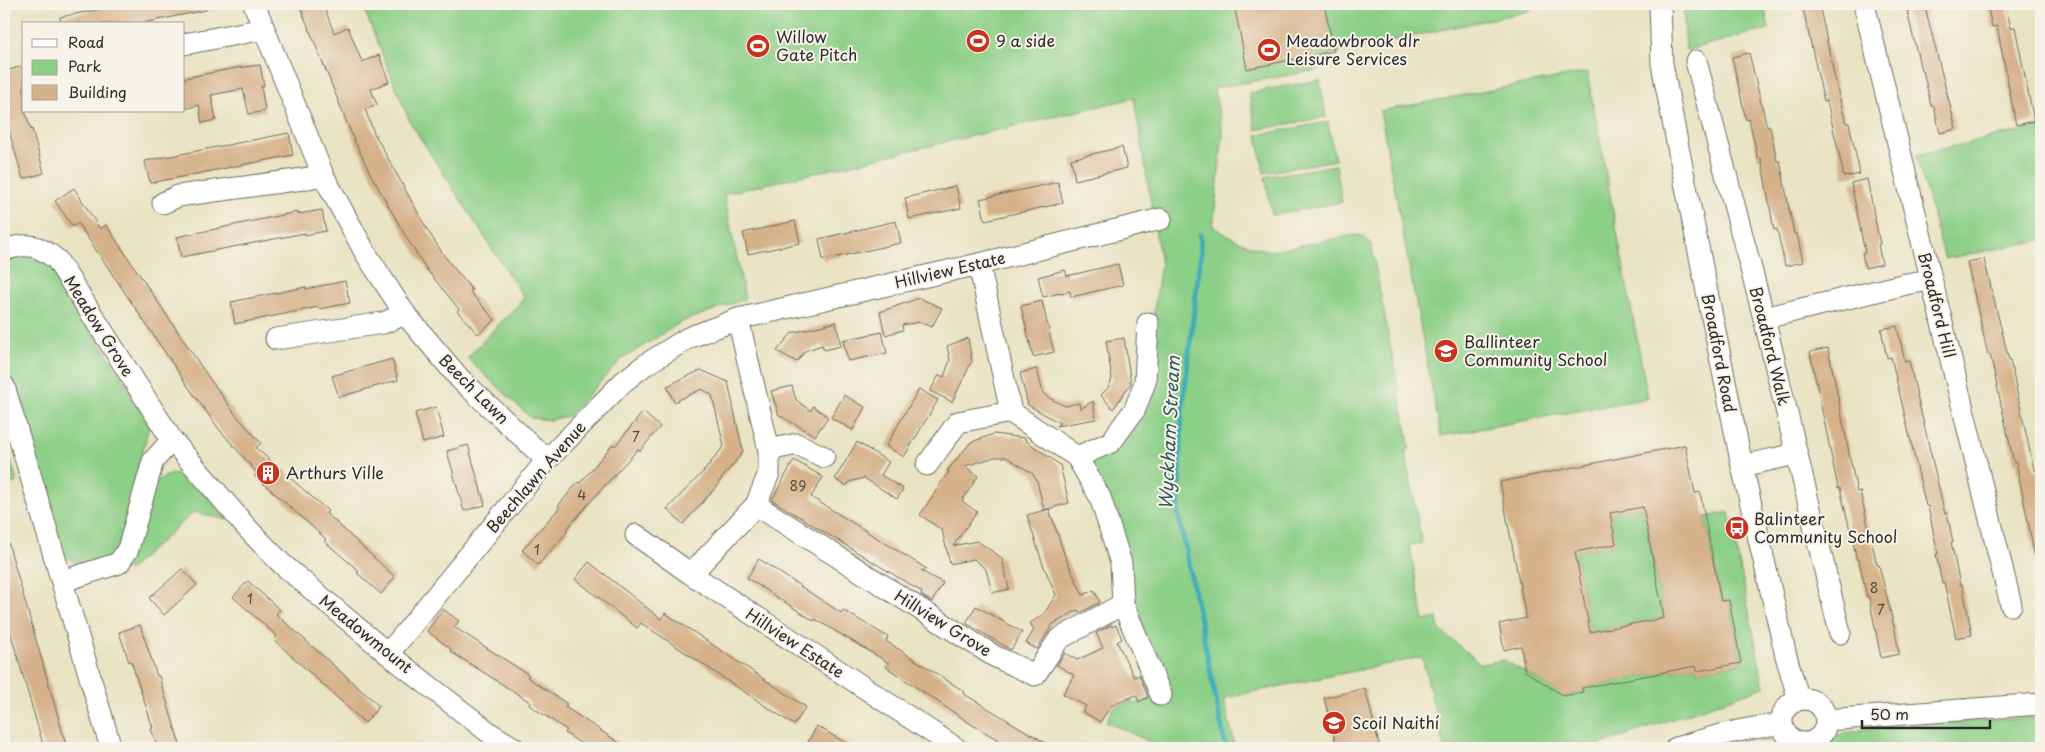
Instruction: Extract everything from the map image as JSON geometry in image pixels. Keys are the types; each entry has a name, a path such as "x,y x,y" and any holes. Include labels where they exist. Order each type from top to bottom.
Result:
{"street":[{"name":"Beech Lawn","path":"254,4 323,174 366,254 405,314 460,379 547,460"},
{"name":"Broadford Road","path":"1660,4 1664,79 1742,466 1786,656 1799,700"},
{"name":"Broadford Hill","path":"1864,4 2011,605"},
{"path":"185,44 264,29"},
{"name":"Broadford Walk","path":"1696,61 1764,318 1840,633"},
{"path":"163,202 178,196 303,179 323,174"},
{"name":"Hillview Estate","path":"738,319 978,264 1162,219"},
{"name":"Meadow Grove","path":"4,248 25,246 43,248 57,260 172,440 247,528"},
{"path":"978,264 1011,412 1077,457 1100,497 1120,560 1122,604 1161,695"},
{"path":"1764,318 1906,284 1931,280"},
{"path":"276,339 383,322 405,314"},
{"path":"691,574 756,504 769,473 769,450 738,319"},
{"name":"Beechlawn Avenue","path":"388,654 547,460 623,382 650,372 688,338 738,319"},
{"path":"1077,457 1111,442 1135,409 1145,382 1148,323"},
{"path":"4,386 11,440 63,581 111,748"},
{"path":"927,464 958,422 1011,412"},
{"path":"63,581 119,563 128,549 153,461 172,440"},
{"path":"769,450 797,444 824,457"},
{"path":"1742,466 1796,454"},
{"name":"Hillview Grove","path":"756,504 994,656 1035,675 1058,639 1122,604"},
{"name":"Meadowmount","path":"247,528 282,564 487,741 514,748"},
{"name":"Hillview Estate","path":"636,535 691,574 956,748"},
{"path":"1799,700 1814,702 1824,713 1826,720 1823,733 1806,744 1799,744 1787,737 1782,725 1784,711 1793,702 1799,700"},
{"path":"1826,720 2041,704"},
{"path":"1676,748 1734,731 1782,725"}],"green space":[{"path":"362,4 1531,4 1533,10 1331,54 1318,70 1214,88 1223,134 1213,227 1248,245 1272,251 1353,235 1364,236 1371,244 1409,444 1409,449 1405,451 1422,543 1409,545 1424,621 1437,618 1439,629 1481,664 1504,660 1566,696 1583,692 1582,688 1696,666 1697,671 1741,663 1729,600 1721,601 1705,517 1729,512 1764,687 1590,748 1444,748 1422,657 1224,698 1235,748 1155,748 1144,739 1106,722 1113,708 1132,701 1136,704 1157,697 1082,459 1139,411 1161,264 1134,98 724,194 745,299 681,322 621,360 568,416 550,420 531,418 467,358 524,298 410,122"},
{"path":"1683,4 1764,4 1769,29 1686,50"},
{"path":"1587,72 1648,398 1441,436 1380,111"},
{"path":"1320,80 1326,117 1256,130 1249,93"},
{"path":"1328,122 1335,160 1264,173 1257,135"},
{"path":"2041,126 2041,240 1945,259 1916,155"},
{"path":"1336,165 1342,202 1272,215 1265,177"},
{"path":"33,253 48,260 150,422 119,548 109,560 79,566 63,554 4,362 4,262"},
{"path":"4,437 17,482 4,486"},
{"path":"172,474 197,486 227,520 194,512 128,571 126,567 151,490 159,479"},
{"path":"1643,507 1664,618 1590,632 1575,552 1615,544 1610,513"},
{"path":"2041,717 2041,748 1820,748 1838,735 1879,726"}],"building":[{"path":"128,4 206,4 206,10 148,22 61,22 60,17"},
{"path":"299,4 323,4 334,33 348,27 362,62 379,55 389,82 371,89 377,105 365,109 374,133 428,231 445,257 472,290 470,292 495,320 478,334 457,311 459,309 427,270 371,175 354,140"},
{"name":"Meadowbrook dlr Leisure Services","path":"1234,4 1324,4 1334,51 1247,69"},
{"path":"1802,4 1819,4 1837,88 1846,123 1849,123 1860,174 1844,177 1827,101 1824,102"},
{"path":"1987,4 2005,4 2011,28 2015,27 2034,121 2016,125 1997,26 1992,27"},
{"path":"1925,7 1956,129 1940,133 1934,106 1931,106 1923,70 1921,70 1907,11"},
{"path":"1749,53 1767,127 1770,127 1777,161 1780,161 1794,234 1797,234 1803,262 1785,266 1777,229 1774,230 1761,158 1758,159 1749,119 1746,120 1732,57"},
{"path":"260,65 264,86 261,86 265,111 249,114 243,89 211,95 216,120 202,123 199,105 185,109 185,78"},
{"path":"22,66 22,112 25,112 32,129 44,173 23,179 4,114 4,71"},
{"path":"289,133 293,155 150,183 145,161"},
{"path":"1122,147 1127,168 1075,180 1071,159"},
{"path":"1867,179 1880,244 1878,245 1882,264 1865,268 1862,253 1865,253 1851,183"},
{"path":"1058,182 1063,203 985,220 980,199"},
{"path":"956,186 961,208 909,219 905,198"},
{"path":"74,188 100,229 106,225 207,375 236,415 261,443 256,448 328,511 326,513 395,577 381,594 357,573 359,571 324,541 326,539 255,476 257,473 219,429 189,388 78,223 73,227 55,201"},
{"path":"322,210 326,231 305,235 305,233 181,257 177,237 297,212 298,214"},
{"path":"795,221 800,243 748,254 743,233"},
{"path":"896,221 901,243 823,260 819,239"},
{"path":"1984,259 2010,360 2034,470 2037,470 2041,489 2041,556 2035,557 2016,462 2014,463 1967,262"},
{"path":"1118,264 1123,285 1071,297 1070,291 1043,297 1038,277 1065,270 1067,276"},
{"path":"345,281 350,303 319,309 318,307 235,324 231,302"},
{"path":"919,298 942,308 932,327 919,322 902,325 903,330 885,335 880,312"},
{"path":"1042,301 1054,352 1033,357 1021,306"},
{"path":"836,322 841,346 824,350 822,345 805,351 797,362 777,351 792,333"},
{"path":"1897,326 1905,362 1909,361 1945,514 1947,513 1953,542 1951,542 1972,635 1956,638 1944,582 1942,583 1928,506 1926,506 1891,357 1887,358 1881,329"},
{"path":"882,332 887,353 848,361 843,340"},
{"path":"968,338 972,361 952,402 930,391 939,375 944,377 950,360 947,346"},
{"path":"1124,338 1131,383 1113,409 1101,395 1108,388 1112,379 1106,341"},
{"path":"1828,348 1857,492 1860,491 1877,565 1879,565 1895,630 1899,654 1881,658 1869,597 1867,597 1859,560 1857,560 1840,488 1838,488 1810,352"},
{"path":"392,359 398,380 339,397 332,376"},
{"path":"1037,369 1043,393 1065,406 1079,403 1080,409 1093,401 1096,419 1056,426 1060,423 1028,405 1020,373"},
{"path":"701,370 728,382 743,452 719,484 683,524 667,509 704,471 724,446 712,395 702,389 674,402 667,386"},
{"path":"792,386 796,400 811,411 813,406 828,417 815,436 779,415 771,391"},
{"path":"919,389 938,400 904,457 886,446"},
{"path":"844,395 865,407 853,430 831,418"},
{"path":"436,407 444,437 423,443 415,413"},
{"path":"643,412 660,427 640,451 638,449 599,492 538,565 522,550 560,507 558,506 578,482 580,483 613,444 615,446"},
{"path":"994,434 1025,438 1025,440 1060,465 1069,503 1044,510 1037,481 1032,473 1006,457 995,457 965,466 978,476 962,501 977,512 953,546 977,541 1002,558 1009,589 992,593 986,569 974,559 950,564 942,530 920,515 949,471 947,471 971,442"},
{"path":"857,442 889,462 881,475 903,489 897,499 864,478 849,482 846,486 835,479"},
{"path":"468,445 485,505 464,511 447,451"},
{"path":"1685,445 1695,493 1700,492 1721,601 1729,600 1741,663 1697,671 1696,666 1582,688 1583,692 1564,696 1525,671 1521,646 1504,650 1499,624 1526,618 1500,482","holes":["1643,507 1664,618 1590,632 1575,552 1616,544 1610,513"]},
{"path":"794,460 823,477 811,497 927,569 921,571 943,583 932,602 921,595 922,592 772,500"},
{"path":"1049,509 1066,559 1083,595 1094,590 1100,602 1080,613 1078,610 1053,624 1037,649 1026,643 1034,630 1030,623 1043,615 1056,595 1042,562 1027,515"},
{"path":"4,542 8,542 67,748 44,748 4,610"},
{"path":"759,559 841,613 843,610 888,637 886,641 965,692 964,694 1054,748 1012,748 971,724 886,667 889,663 815,619 814,621 747,578"},
{"path":"589,562 661,619 665,613 806,707 794,725 641,623 637,628 575,579"},
{"path":"182,569 197,585 164,615 149,598"},
{"path":"248,581 280,610 276,614 379,706 365,723 274,640 277,636 233,597"},
{"path":"976,606 1022,632 1011,650 966,623"},
{"path":"443,609 459,621 454,627 529,675 527,677 567,704 565,707 627,748 588,748 565,733 567,730 529,705 530,702 450,651 451,649 427,631"},
{"path":"140,625 157,676 159,676 181,748 158,748 151,729 153,728 131,661 129,662 119,632"},
{"path":"1111,625 1112,627 1116,625 1122,639 1117,642 1134,677 1139,675 1148,697 1139,702 1136,695 1111,706 1100,722 1083,712 1086,706 1063,694 1074,675 1057,665 1065,653 1077,660 1103,648 1096,633"},
{"path":"1365,688 1380,748 1337,748 1324,698"},
{"path":"817,726 854,748 805,748"}],"waterway":[{"name":"Wyckham Stream","path":"1200,235 1201,251 1182,412 1178,512 1226,748"}],"place":[{"name":"9 a side","path":"978,41"},
{"name":"Willow Gate Pitch","path":"758,46"},
{"name":"Meadowbrook dlr Leisure Services","path":"1269,50"},
{"name":"Ballinteer Community School","path":"1446,351"},
{"name":"Arthurs Ville","path":"268,473"},
{"name":"Balinteer Community School","path":"1737,528"},
{"name":"Scoil Naithí","path":"1334,723"}]}
